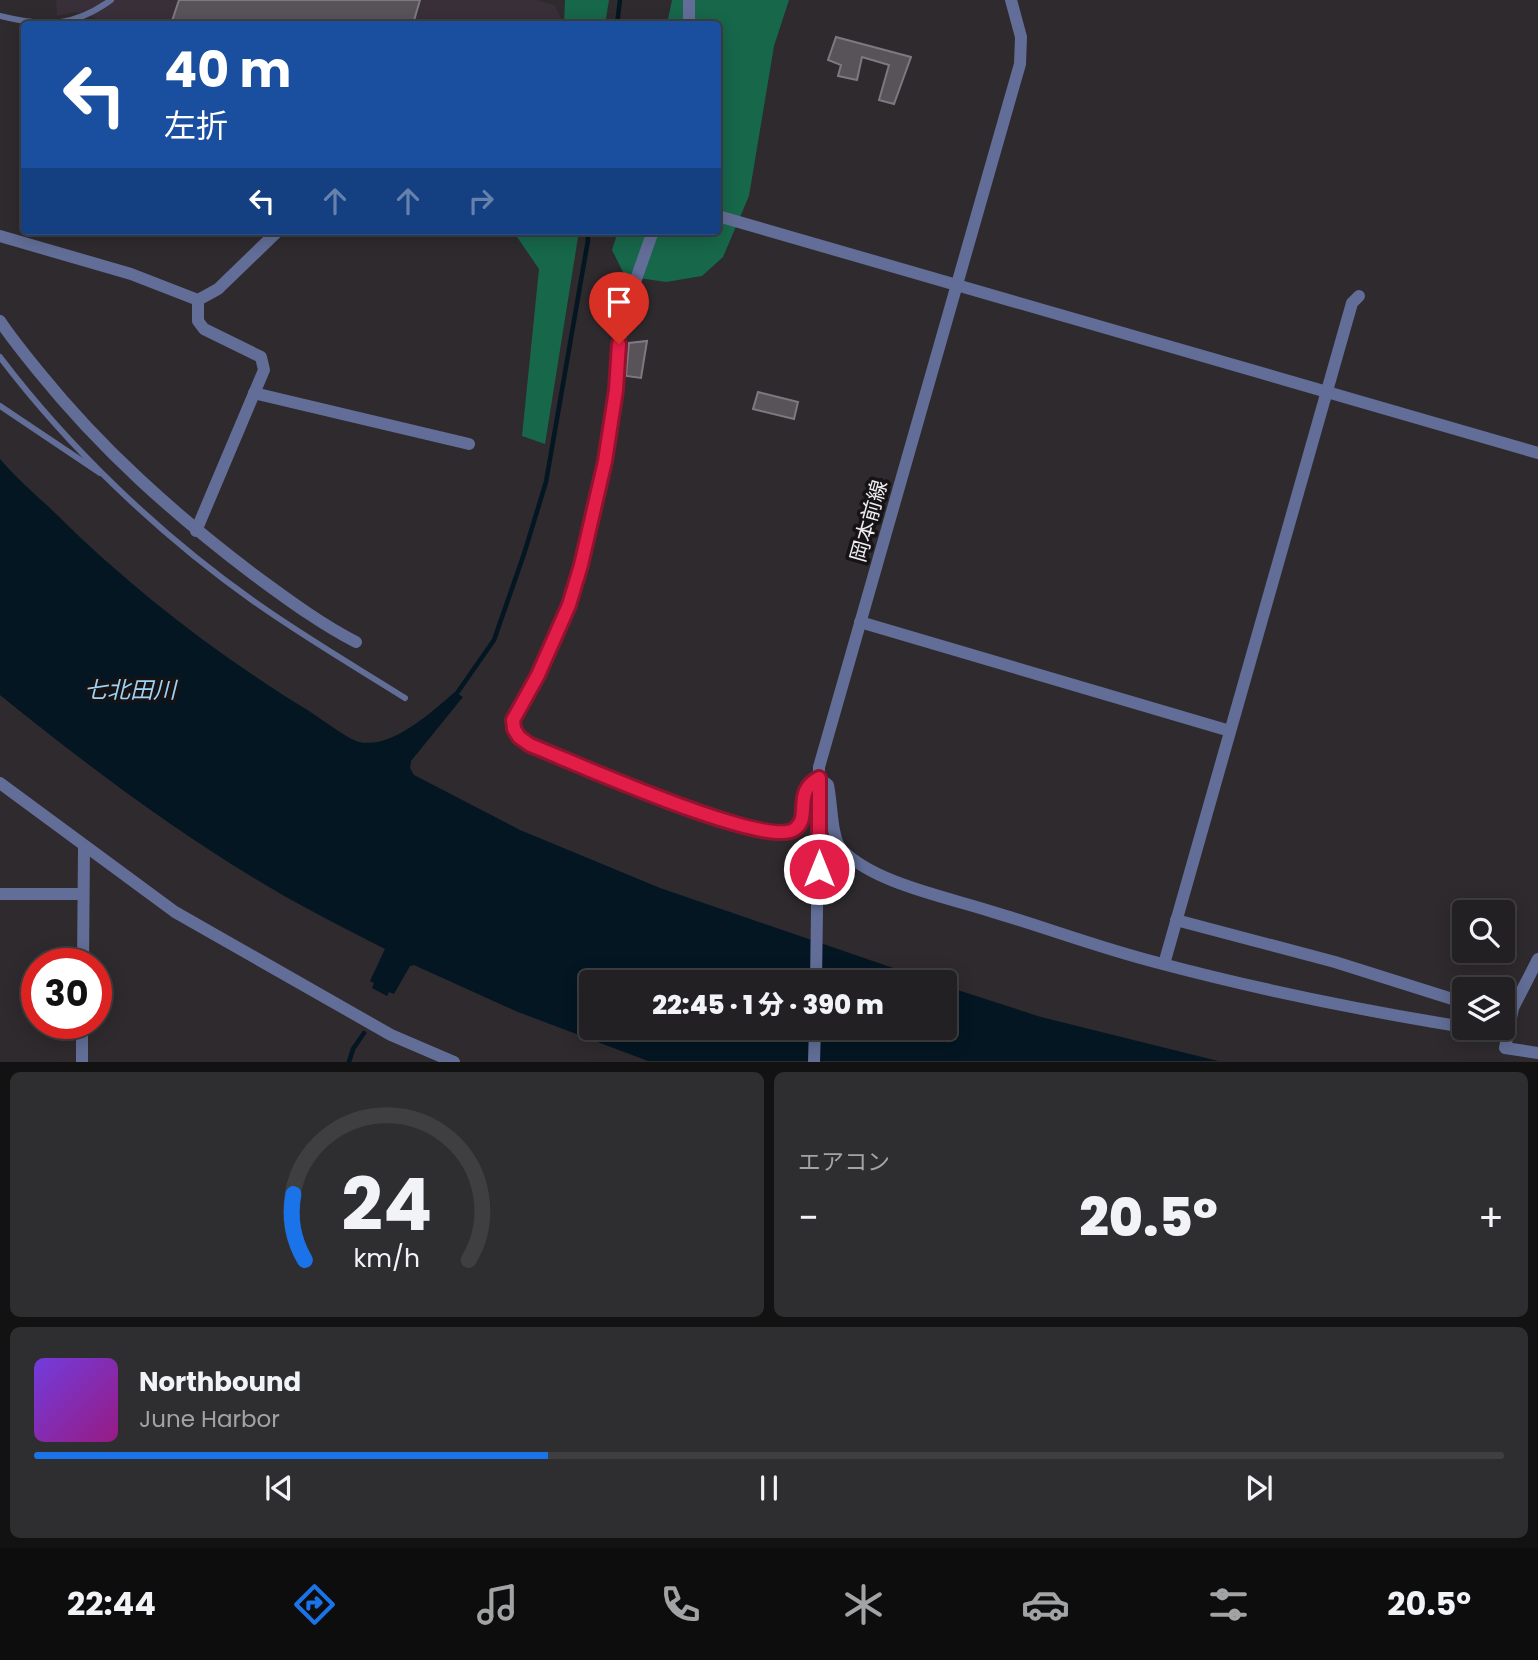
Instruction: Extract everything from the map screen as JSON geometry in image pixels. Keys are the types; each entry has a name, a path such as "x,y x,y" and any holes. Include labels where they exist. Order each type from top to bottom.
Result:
{"street":[{"path":"689,0 689,21"},
{"name":"岡本前線","path":"819,773 1020,64 1021,37 1011,0"},
{"path":"721,217 1538,453"},
{"path":"198,300 218,289 274,235"},
{"path":"652,235 622,319 614,406 605,461 581,565 569,605 538,675 513,720 514,729 519,737 530,745 687,808 767,831 793,830 797,827 803,813 804,794 809,783 819,773"},
{"path":"0,236 131,274 198,300"},
{"path":"1164,964 1352,303 1359,296"},
{"path":"196,531 264,370 261,357 204,329 198,321 198,300"},
{"path":"0,321 57,394 132,474 196,531 301,609 356,642"},
{"path":"254,393 469,444"},
{"path":"860,622 1230,731"},
{"path":"816,970 819,773"},
{"path":"819,773 828,785 834,831 839,847 884,879 1164,964 1256,987 1388,1015 1452,1025"},
{"path":"0,783 175,912 391,1035 454,1062"},
{"path":"83,948 84,847"},
{"path":"0,894 83,894"},
{"path":"1176,920 1335,962 1452,999"},
{"path":"1515,1004 1538,959"},
{"path":"82,1039 82,1062"},
{"path":"814,1062 815,1040"},
{"path":"1507,1040 1505,1048 1538,1053"}],"lane":[{"path":"67,21 89,13 111,0"},
{"path":"0,16 21,21"},
{"path":"0,357 25,389 106,478 181,544 251,600 405,698"},
{"path":"0,405 106,478"}],"shaded area":[{"path":"56,0 537,0 555,5 563,21 105,21 75,12 57,16"}],"green space":[{"path":"565,0 609,0 606,21 564,21"},
{"path":"672,0 789,0 774,46 749,196 723,257 702,276 666,282 625,276 612,250 617,235 721,235 721,21 668,21"},
{"path":"516,235 578,235 545,444 522,436 539,269"}],"water":[{"name":"七北田川","path":"0,459 82,539 143,593 241,667 354,740 372,743 398,735 455,692 463,697 411,761 410,768 414,775 520,830 660,888 899,970 579,970 579,1035 518,1012 414,965 410,966 394,994 389,992 387,996 372,988 374,983 370,981 385,949 286,897 211,851 103,776 0,695"},
{"name":"七北田川","path":"957,990 1041,1017 1218,1061 648,1061 592,1040 957,1040"}],"building":[{"path":"179,0 420,0 414,21 172,21"},
{"path":"836,37 911,57 894,104 879,100 889,65 862,57 857,80 838,76 841,65 828,60"},
{"path":"647,341 641,378 626,376 629,343"},
{"path":"758,392 798,402 794,419 753,409"}],"waterway":[{"path":"617,21 620,0"},
{"path":"455,696 494,640 546,482 587,235"},
{"path":"349,1062 353,1049 364,1033"}],"route":[{"path":"619,344 616,390 605,461 581,565 569,605 538,675 513,720 514,729 519,737 530,745 699,813 767,831 782,832 797,827 803,813 804,794 809,783 819,778 819,869"}]}
